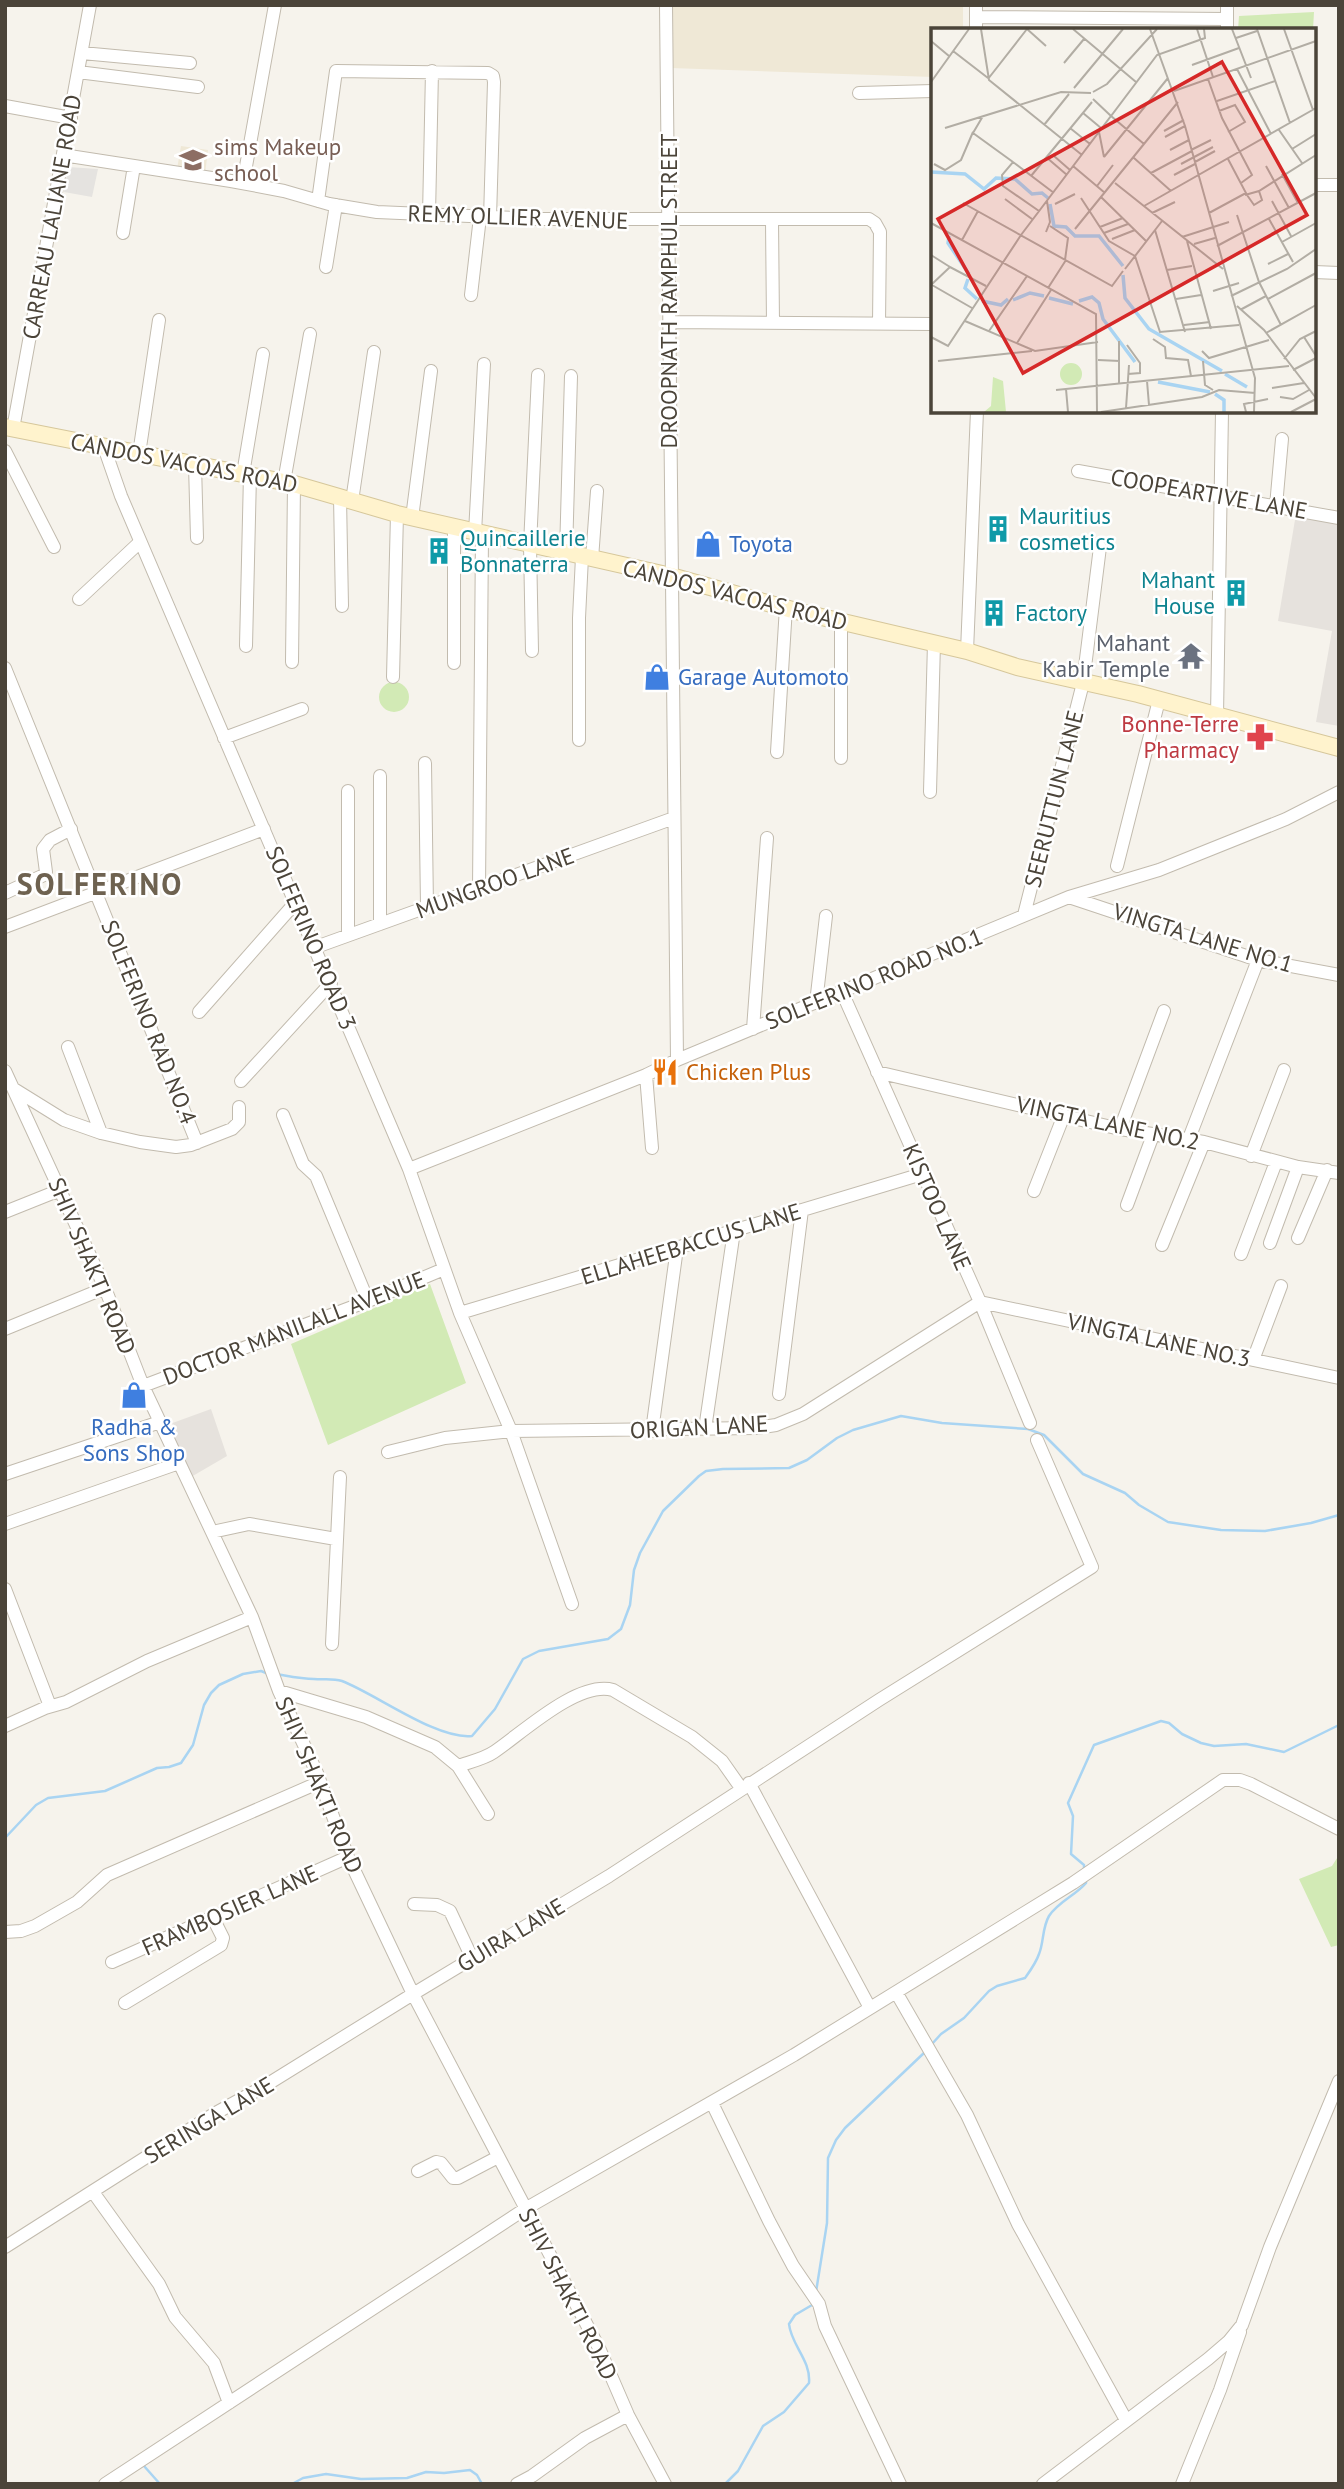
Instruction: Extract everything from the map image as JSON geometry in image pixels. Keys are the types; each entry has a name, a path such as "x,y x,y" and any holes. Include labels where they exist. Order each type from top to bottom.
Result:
{"main road":[{"name":"CANDOS VACOAS ROAD","path":"9,428 289,483 405,516 671,576 841,622 967,651 1017,667 1158,700 1339,748"}],"street":[{"name":"CARREAU LALIANE ROAD","path":"9,428 71,118 90,5"},
{"path":"243,183 275,5"},
{"name":"DROOPNATH RAMPHUL STREET","path":"666,5 677,1060"},
{"path":"976,17 1227,18"},
{"path":"82,53 190,63"},
{"path":"318,201 334,73 339,69 488,73 493,76 495,82 485,217 471,295"},
{"path":"429,215 432,71"},
{"path":"78,72 198,87"},
{"path":"859,93 931,91"},
{"path":"5,106 71,118"},
{"name":"REMY OLLIER AVENUE","path":"63,155 243,183 377,212 668,220 862,218 875,223 880,232 879,324"},
{"path":"123,233 134,166"},
{"path":"1316,185 1339,185"},
{"path":"326,267 337,205"},
{"path":"772,220 773,323"},
{"path":"1316,272 1339,273"},
{"path":"139,454 159,320"},
{"path":"669,322 931,324"},
{"path":"292,662 289,483 310,334"},
{"path":"342,606 346,499 374,352"},
{"path":"246,646 246,475 263,354"},
{"path":"478,888 479,534 484,364"},
{"path":"393,677 405,516 431,371"},
{"path":"531,651 530,545 538,375"},
{"path":"570,376 580,556 579,740"},
{"path":"967,651 976,413"},
{"path":"1217,716 1223,413"},
{"path":"1276,506 1282,439"},
{"name":"SOLFERINO ROAD 3","path":"104,447 141,542 409,1169 460,1313 511,1431 572,1604"},
{"path":"5,451 54,547"},
{"path":"195,465 197,538"},
{"name":"COOPEARTIVE LANE","path":"1078,471 1339,518"},
{"path":"580,556 597,491"},
{"path":"454,528 454,663"},
{"path":"79,599 141,542"},
{"name":"SEERUTTUN LANE","path":"1024,915 1083,683 1100,547"},
{"path":"777,752 786,607"},
{"path":"841,622 842,758"},
{"path":"930,792 934,643"},
{"name":"SOLFERINO RAD NO.4","path":"5,668 197,1143"},
{"path":"1117,866 1158,700"},
{"path":"224,738 302,709"},
{"path":"425,763 427,907"},
{"path":"380,776 380,924"},
{"path":"348,791 348,936"},
{"name":"SOLFERINO ROAD NO.1","path":"409,1169 646,1075 1069,897 1159,870 1286,819 1339,792"},
{"name":"MUNGROO LANE","path":"316,947 674,818"},
{"path":"5,893 44,875 46,872 43,849 50,840 71,829"},
{"path":"5,927 264,829"},
{"path":"753,1028 767,838"},
{"name":"VINGTA LANE NO.1","path":"1069,897 1258,960 1339,975"},
{"path":"199,1012 296,902"},
{"path":"816,1003 826,916"},
{"path":"1188,1141 1258,960"},
{"path":"241,1081 331,983"},
{"name":"KISTOO LANE","path":"842,992 980,1302 1030,1423"},
{"path":"1120,1129 1164,1011"},
{"path":"68,1046 102,1133"},
{"path":"1251,1156 1283,1070"},
{"name":"SHIV SHAKTI ROAD","path":"5,1071 105,1289 143,1386 252,1617 277,1686 320,1782 348,1857 413,1994 599,2348 628,2415 666,2484"},
{"name":"VINGTA LANE NO.2","path":"877,1072 1120,1129 1203,1142 1276,1162 1333,1172"},
{"path":"646,1075 652,1148"},
{"path":"14,1089 64,1120 102,1133 176,1147 197,1143 236,1126 240,1117 239,1107"},
{"path":"284,1115 303,1164 316,1176 368,1301"},
{"path":"1034,1191 1064,1115"},
{"path":"1127,1205 1153,1135"},
{"path":"1162,1245 1203,1142"},
{"path":"1241,1254 1276,1162"},
{"path":"1270,1242 1298,1167"},
{"path":"1298,1238 1333,1172"},
{"name":"ELLAHEEBACCUS LANE","path":"460,1313 922,1174"},
{"path":"5,1212 60,1190"},
{"path":"779,1394 802,1210"},
{"path":"705,1429 734,1231"},
{"path":"652,1431 677,1248"},
{"name":"DOCTOR MANILALL AVENUE","path":"143,1386 368,1301 444,1269"},
{"path":"1253,1360 1281,1286"},
{"path":"5,1329 105,1289"},
{"name":"VINGTA LANE NO.3","path":"980,1302 1339,1378"},
{"name":"ORIGAN LANE","path":"388,1452 445,1438 511,1431 652,1431 776,1425 803,1413 980,1302"},
{"path":"5,1474 160,1422"},
{"name":"GUIRA LANE","path":"413,1994 609,1876 745,1786 1092,1567 1037,1440"},
{"path":"5,1524 179,1463"},
{"path":"332,1644 340,1478"},
{"path":"212,1532 249,1524 337,1539"},
{"path":"5,1589 50,1706"},
{"path":"5,1726 50,1706 66,1702 147,1661 252,1617"},
{"path":"277,1686 366,1717 435,1747 458,1766 488,1814"},
{"path":"458,1766 492,1753 541,1715 575,1697 604,1688 613,1690 692,1737 722,1761 745,1786 870,2008"},
{"path":"105,2484 525,2209 712,2103 1073,1884 1223,1780 1240,1780 1251,1784 1339,1829"},
{"path":"5,1932 36,1926 77,1902 107,1875 320,1782"},
{"name":"FRAMBOSIER LANE","path":"111,1962 348,1857"},
{"path":"414,1904 437,1905 450,1911 472,1958"},
{"path":"125,2003 221,1945 223,1938 213,1918"},
{"path":"896,1992 967,2115 1018,2224 1126,2420"},
{"name":"SERINGA LANE","path":"5,2247 214,2114 263,2087 413,1994"},
{"path":"1182,2484 1220,2390 1270,2247 1339,2081"},
{"path":"712,2103 769,2221 793,2266 819,2304 825,2326 900,2484"},
{"path":"418,2172 436,2162 445,2165 450,2174 458,2178 498,2157"},
{"path":"93,2192 159,2284 175,2317 214,2363 229,2403"},
{"path":"1043,2484 1208,2359 1229,2341 1242,2325"},
{"path":"517,2484 585,2438 628,2415"}],"shaded area":[{"path":"672,5 963,5 963,28 931,28 931,77 671,68"},
{"name":"sims Makeup school","path":"181,146 208,150 205,174 177,169"},
{"path":"68,167 98,169 92,197 64,192"},
{"path":"1296,514 1339,522 1339,726 1316,722 1332,631 1278,621"},
{"path":"211,1409 227,1456 191,1477 167,1425"}],"green space":[{"path":"1314,12 1313,28 1238,28 1239,16"},
{"path":"394,682 400,683 408,691 408,703 400,711 394,712 388,711 380,703 379,697 380,691 388,683"},
{"path":"430,1284 466,1383 328,1445 291,1344"},
{"path":"1339,1855 1339,1945 1331,1947 1299,1879 1332,1866"}],"waterway":[{"path":"276,1674 342,1681 424,1724 442,1731 472,1736 495,1709 523,1659 539,1651 608,1639 621,1629 630,1605 634,1570 640,1553 663,1511 699,1476 706,1471 723,1469 789,1468 807,1460 853,1430 901,1416 942,1423 1028,1429 1044,1435 1083,1474 1125,1493 1139,1505 1168,1522 1221,1530 1265,1531 1339,1515"},
{"path":"5,1838 36,1805 48,1798 105,1791 157,1768 181,1763 193,1745 204,1705 211,1693 219,1685 243,1674 261,1671 266,1673"},
{"path":"1084,1870 1084,1865 1071,1854 1073,1816 1068,1803 1094,1745 1161,1721 1169,1723 1182,1734 1201,1743 1214,1746 1246,1744 1284,1752 1339,1725"},
{"path":"932,2044 964,2018 989,1991 1025,1978 1038,1957 1049,1916 1082,1887 1086,1880"},
{"path":"816,2292 827,2223 828,2158 836,2140 845,2128 925,2052"},
{"path":"725,2484 738,2471 763,2426 784,2412 809,2383 807,2367 793,2339 789,2324 795,2315 812,2305 813,2301"},
{"path":"144,2466 160,2484"},
{"path":"292,2484 303,2478 326,2474 361,2479 407,2478 426,2472 470,2470 482,2484"}],"place":[{"name":"sims Makeup school","path":"193,160"},
{"name":"Mauritius cosmetics","path":"998,529"},
{"name":"Toyota","path":"708,544"},
{"name":"Quincaillerie Bonnaterra","path":"439,551"},
{"name":"Mahant House","path":"1236,593"},
{"name":"Factory","path":"994,613"},
{"name":"Mahant Kabir Temple","path":"1191,656"},
{"name":"Garage Automoto","path":"657,677"},
{"name":"Bonne-Terre Pharmacy","path":"1260,737"},
{"name":"Chicken Plus","path":"665,1072"},
{"name":"Radha & Sons Shop","path":"134,1395"}],"district":[{"name":"SOLFERINO","path":"100,885"}]}
